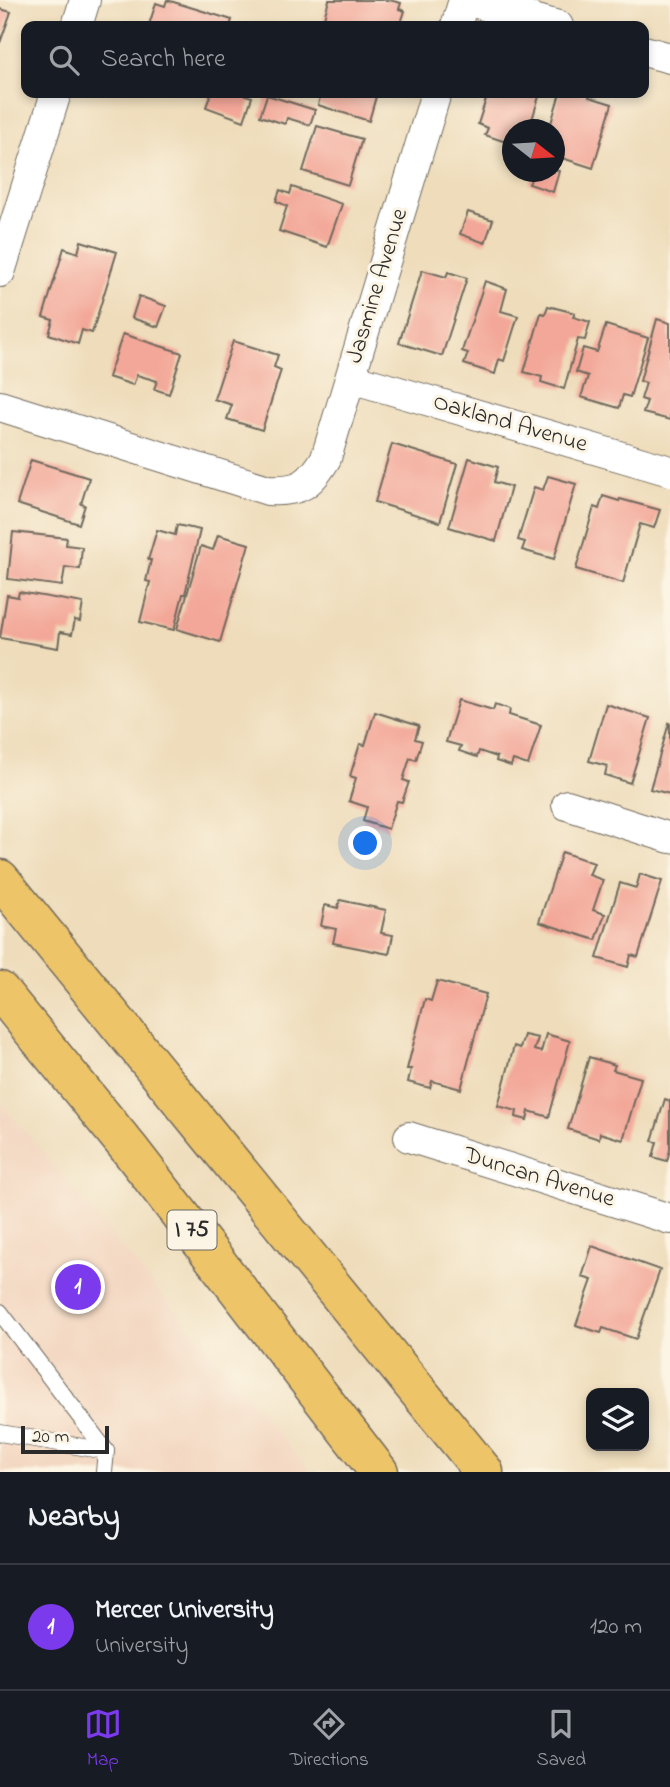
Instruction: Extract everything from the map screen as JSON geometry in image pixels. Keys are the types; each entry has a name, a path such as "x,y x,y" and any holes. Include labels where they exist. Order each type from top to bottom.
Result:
{"highway":[{"path":"0,879 484,1472"},
{"name":"I 75","path":"0,991 131,1152 379,1472"}],"street":[{"path":"79,21 85,0"},
{"path":"458,21 465,0 540,21"},
{"path":"649,52 670,58"},
{"path":"0,272 54,98"},
{"name":"Jasmine Avenue","path":"0,406 268,490 288,491 304,485 316,476 326,458 435,98"},
{"name":"Oakland Avenue","path":"351,378 670,471"},
{"path":"567,805 670,838"},
{"name":"Duncan Avenue","path":"409,1137 670,1219"}],"lane":[{"path":"0,1312 106,1451 104,1472"},
{"path":"0,1433 106,1451"}],"shaded area":[{"path":"0,1101 311,1472 0,1472"}],"building":[{"path":"167,0 232,20 150,21 156,3 165,6"},
{"path":"329,0 389,0 401,3 399,9 405,11 402,21 323,21"},
{"path":"0,9 11,12 0,43"},
{"path":"209,98 252,98 244,121 206,107"},
{"path":"266,98 277,98 315,110 310,125 287,118 285,124 260,116"},
{"path":"320,98 376,98 369,121 318,105"},
{"path":"486,98 539,98 532,119 502,119 502,141 485,135 488,128 478,124"},
{"path":"559,98 592,98 612,104 593,168 565,159 565,119 552,119"},
{"path":"317,126 362,139 348,185 303,171"},
{"path":"530,182 556,182 553,192 529,184"},
{"path":"292,187 342,204 327,247 279,231 287,206 276,201 280,190 290,194"},
{"path":"468,212 493,220 485,243 460,234"},
{"path":"81,241 117,252 92,333 82,330 78,344 49,334 53,320 43,317 64,248 78,253"},
{"path":"422,270 446,277 448,272 467,278 442,356 399,343"},
{"path":"485,281 507,289 501,311 518,316 504,361 499,359 495,374 464,364 468,353 462,351"},
{"path":"139,296 166,306 158,327 132,318"},
{"path":"548,306 575,313 573,317 590,322 585,340 578,339 564,389 541,382 542,377 524,372 541,313 545,314"},
{"path":"657,319 670,323 670,420 643,413 647,401 641,399 646,383 640,381"},
{"path":"606,325 648,338 630,397 623,395 619,408 581,397 588,376 576,372 583,348 597,352"},
{"path":"123,334 182,353 169,394 154,389 157,381 137,375 133,385 108,377"},
{"path":"233,341 278,355 274,367 281,370 262,430 227,419 232,405 214,399"},
{"path":"392,444 457,464 440,522 375,502"},
{"path":"469,458 498,467 494,482 511,487 496,541 449,527"},
{"path":"31,460 89,478 81,504 85,505 79,524 17,504"},
{"path":"548,476 576,484 554,559 522,550 525,542 518,540 534,487 543,490"},
{"path":"603,496 660,510 654,528 640,524 623,583 576,569 594,507 599,509"},
{"path":"177,525 200,530 174,630 140,622 150,582 146,581 151,560 148,560 157,530 175,535"},
{"path":"13,532 67,538 66,545 82,547 80,569 65,567 62,586 8,579"},
{"path":"218,535 249,544 220,642 177,629 201,546 213,550"},
{"path":"19,592 83,603 80,621 75,620 72,634 60,632 58,648 0,638 7,595 18,597"},
{"path":"459,700 493,710 495,704 510,709 509,715 541,725 528,765 513,760 511,766 496,761 497,757 479,751 477,757 459,751 461,746 446,742"},
{"path":"606,704 650,718 630,783 605,775 607,766 589,761"},
{"path":"375,712 419,726 415,739 422,741 416,760 410,758 403,780 409,782 402,802 397,801 388,829 363,821 367,807 349,801 356,778 350,776 360,744 365,745"},
{"path":"670,724 670,794 650,789"},
{"path":"562,852 594,863 589,875 603,880 593,910 605,914 596,940 539,922"},
{"path":"640,874 662,881 638,957 631,955 628,967 597,958 620,883 636,888"},
{"path":"340,900 386,910 381,933 393,935 389,954 333,943 336,929 321,926 325,905 338,908"},
{"path":"437,981 486,994 461,1089 432,1081 430,1088 408,1082 411,1069 407,1069 425,999 431,1001"},
{"path":"546,1034 570,1041 549,1117 529,1111 527,1120 516,1117 517,1111 498,1106 514,1046 520,1048 524,1035 538,1038 534,1050 541,1052"},
{"path":"589,1057 615,1065 613,1070 641,1078 623,1140 600,1133 599,1139 568,1129"},
{"path":"665,1099 670,1101 670,1150 667,1161 653,1157 657,1142 652,1141"},
{"path":"592,1246 660,1270 636,1339 603,1328 601,1333 576,1325 592,1280 582,1277"}],"place":[{"name":"Mercer University","path":"78,1287"}]}
